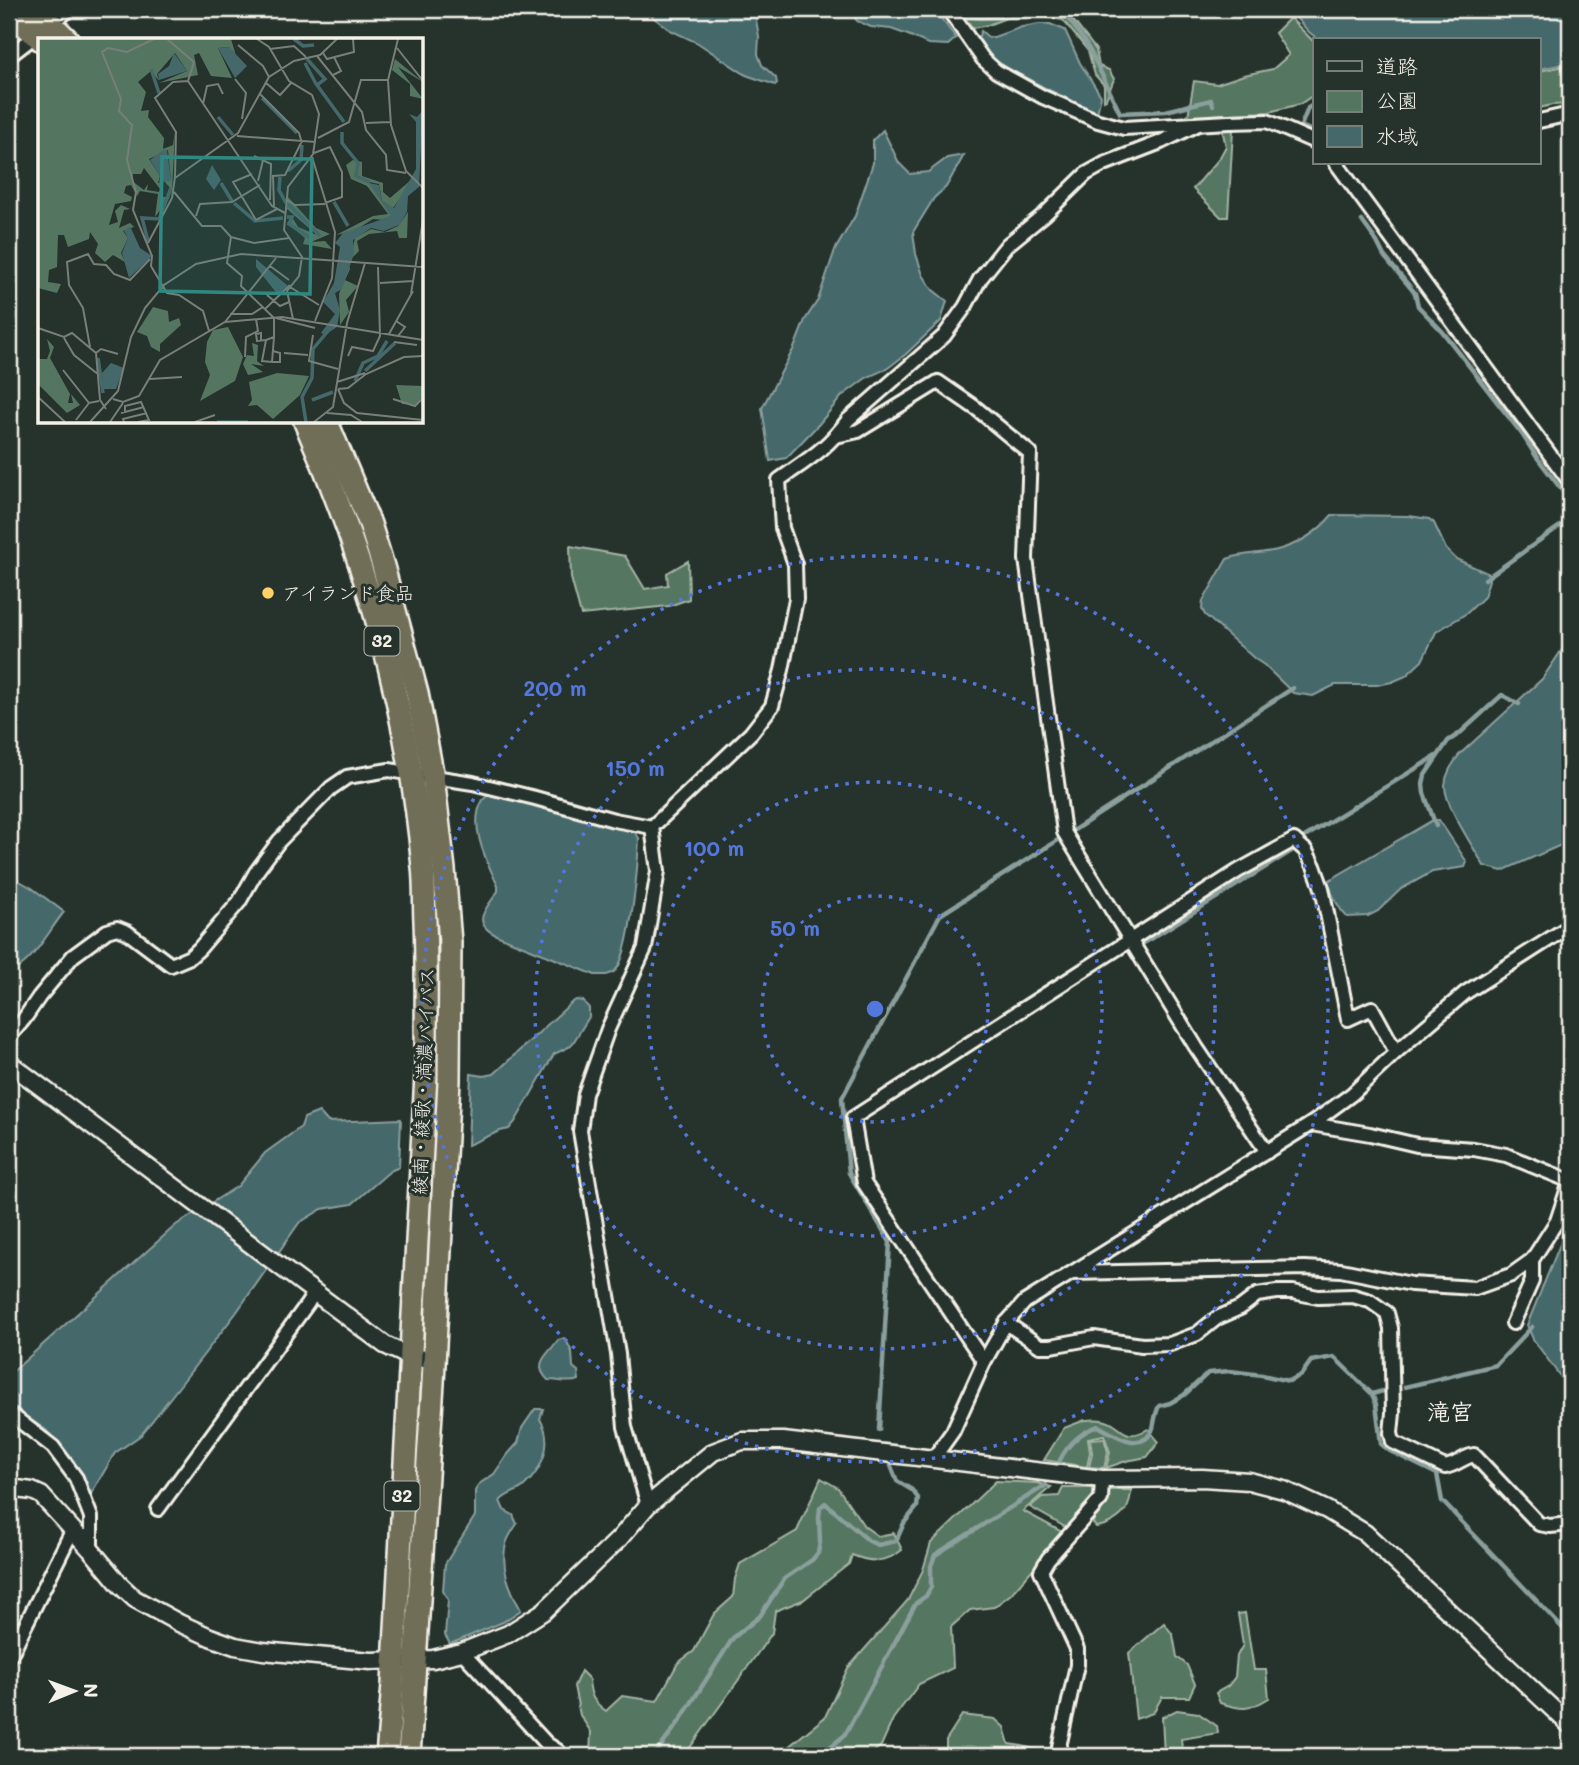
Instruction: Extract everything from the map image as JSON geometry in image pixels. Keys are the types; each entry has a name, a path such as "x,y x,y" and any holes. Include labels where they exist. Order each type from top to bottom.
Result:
{"highway":[{"path":"9,11 64,38"},
{"name":"綾南・綾歌・満濃バイパス","path":"305,424 327,472 365,583 422,775 444,869 450,942 449,1081 409,1756"},
{"name":"綾南・綾歌・満濃バイパス","path":"328,424 369,524 383,566 417,693 422,775 427,982 426,1075 387,1756"}],"street":[{"path":"9,56 41,27 70,9"},
{"path":"948,9 983,59 996,71 1043,97 1098,121 1124,128 1267,121 1313,141"},
{"path":"1540,121 1570,114"},
{"path":"652,827 751,733 772,706 796,599 795,564 782,528 779,480 821,451 848,420 944,336 965,307 980,279 1007,245 1045,214 1086,174 1198,124"},
{"path":"1337,164 1570,482"},
{"path":"836,436 858,431 938,382 977,409 1030,453 1026,559 1063,825 1068,839 1196,1047 1267,1152"},
{"path":"9,1037 73,956 107,931 117,928 127,932 171,965 190,957 239,901 279,841 331,788 347,777 389,770 473,783 614,820 652,827"},
{"path":"649,1505 625,1427 618,1354 580,1131 584,1094 608,1030 645,948 658,871 652,827"},
{"path":"984,1362 864,1183 853,1118 1238,871 1294,840 1306,851 1322,888 1349,1019 1372,1007 1396,1052"},
{"path":"933,1459 953,1431 984,1362 1006,1323 1025,1302 1311,1124 1352,1094 1465,993 1570,926"},
{"path":"9,1063 385,1345 410,1357 434,1360"},
{"path":"1071,1273 1305,1268 1341,1270 1411,1284 1475,1288 1511,1275 1532,1260 1557,1220 1570,1182 1506,1156 1474,1149 1416,1145 1311,1124"},
{"path":"1513,1323 1532,1282 1532,1260"},
{"path":"159,1509 314,1292"},
{"path":"1006,1323 1040,1346 1094,1338 1142,1345 1170,1344 1197,1334 1217,1318 1240,1308 1257,1295 1293,1292 1318,1297 1353,1296 1370,1301 1387,1313 1391,1328 1393,1442 1446,1467 1474,1455 1539,1524 1570,1524"},
{"path":"9,1413 53,1447 76,1478 91,1517 91,1550"},
{"path":"9,1488 41,1495 135,1599 179,1623 235,1646 263,1651 394,1661 433,1658 462,1652 508,1634 544,1611 619,1539 649,1505 713,1452 742,1441 783,1441 1102,1479 1202,1478 1249,1481 1284,1490 1365,1532 1570,1725"},
{"path":"1057,1756 1077,1665 1077,1648 1041,1571 1048,1559 1101,1499 1102,1479"},
{"path":"9,1658 73,1529"},
{"path":"462,1652 547,1744 558,1751"}],"green space":[{"path":"958,9 1068,9 1066,11 1096,50 1099,66 1109,70 1114,79 1106,99 1104,100 1104,85 1095,75 1088,51 1063,20 1019,13 973,28"},
{"path":"1290,18 1313,41 1313,95 1300,104 1269,112 1188,116 1194,81 1217,84 1273,69 1289,55 1275,33"},
{"path":"1570,65 1570,104 1540,108 1540,71"},
{"path":"1222,129 1233,130 1228,217 1221,217 1193,189 1219,159 1226,146"},
{"path":"570,546 625,556 645,589 668,585 667,573 688,561 689,599 669,606 581,615 571,578"},
{"path":"1085,1420 1109,1422 1127,1434 1148,1429 1159,1442 1147,1457 1106,1468 1110,1452 1104,1435 1088,1438 1090,1452 1087,1467 1044,1460 1064,1428"},
{"path":"1104,1438 1108,1452 1104,1468 1089,1467 1092,1453 1090,1439"},
{"path":"821,1478 838,1488 864,1526 878,1536 894,1533 902,1550 878,1560 852,1555 849,1564 803,1600 775,1611 772,1633 684,1756 590,1756 591,1732 580,1715 574,1686 581,1671 589,1679 595,1701 606,1711 622,1696 657,1701 678,1663 694,1651 714,1614 733,1597 740,1564 797,1531"},
{"path":"996,1481 1038,1483 1051,1487 1023,1511 1064,1533 1011,1594 994,1607 970,1610 951,1627 953,1668 919,1684 893,1719 881,1746 869,1756 777,1756 825,1717 848,1668 908,1600 923,1570 931,1543"},
{"path":"1063,1488 1096,1488 1094,1499 1067,1528 1030,1507 1042,1497 1059,1496"},
{"path":"1108,1490 1132,1490 1129,1504 1117,1518 1096,1527 1094,1518"},
{"path":"1245,1613 1254,1670 1266,1670 1269,1698 1256,1705 1240,1708 1220,1703 1216,1693 1228,1686 1235,1677 1237,1656 1243,1645 1238,1614"},
{"path":"1164,1623 1173,1635 1177,1657 1187,1665 1195,1684 1189,1697 1162,1697 1153,1713 1136,1719 1129,1653"},
{"path":"1177,1710 1198,1713 1217,1726 1218,1733 1181,1739 1183,1756 1164,1755 1162,1717"},
{"path":"962,1715 995,1719 1004,1727 1009,1744 1042,1751 1042,1756 946,1756 946,1740"}],"water":[{"path":"644,9 754,9 759,36 758,54 762,65 776,78 777,84 746,75 698,43 670,30"},
{"path":"853,9 927,9 940,17 956,38 948,45 928,44 891,29 871,27 857,21"},
{"path":"1288,9 1570,9 1570,63 1540,69 1540,38 1316,38"},
{"path":"1039,24 1050,24 1065,30 1080,63 1101,96 1097,113 1009,69 992,58 977,41 981,31 988,37 994,37"},
{"path":"883,130 899,163 910,174 928,172 947,158 964,155 946,187 934,198 913,232 923,275 933,290 947,301 941,321 888,368 866,378 842,396 786,458 770,461 762,408 794,348 805,320 818,300 835,250 855,216 873,163 873,140"},
{"path":"1332,515 1409,516 1429,519 1434,523 1446,549 1456,559 1489,574 1489,580 1484,597 1467,613 1436,632 1422,661 1406,676 1377,685 1335,685 1313,696 1293,693 1205,615 1202,609 1203,601 1227,559 1293,545 1314,532"},
{"path":"1570,638 1570,841 1502,871 1484,866 1449,803 1445,785 1448,773 1459,755 1542,679"},
{"path":"491,792 632,829 639,838 629,928 621,962 613,973 595,975 496,935 484,925 483,914 498,891 498,886 481,844 477,821 483,800"},
{"path":"1433,820 1439,820 1467,862 1465,867 1432,872 1401,889 1378,911 1368,916 1347,917 1335,900 1328,881"},
{"path":"9,875 64,912 26,962 9,973"},
{"path":"576,1000 583,1001 589,1008 589,1017 571,1046 554,1054 515,1122 509,1129 468,1145 471,1074 494,1074"},
{"path":"319,1112 328,1122 401,1119 399,1167 390,1171 352,1204 322,1209 299,1223 236,1313 141,1435 115,1453 88,1499 74,1461 46,1430 9,1405 9,1375 176,1225 238,1186 265,1153 301,1127 304,1118"},
{"path":"1570,1220 1570,1386 1533,1339 1527,1325"},
{"path":"565,1338 572,1352 573,1367 578,1371 579,1380 548,1380 541,1369 543,1359 558,1340"},
{"path":"535,1409 543,1409 540,1419 546,1446 541,1463 524,1486 500,1501 504,1510 513,1515 517,1524 507,1541 504,1561 510,1586 521,1610 503,1622 450,1644 445,1635 448,1600 443,1591 445,1564 475,1516 475,1491 479,1484 494,1474 518,1443 522,1428"}],"waterway":[{"path":"958,9 967,16 979,18 1062,12 1088,47 1120,113 1166,111 1211,100 1213,105"},
{"path":"1313,105 1308,108 1301,126 1313,131"},
{"path":"1362,221 1384,256 1415,293 1418,306 1442,331 1570,501"},
{"path":"1485,579 1570,519"},
{"path":"1071,832 1293,688"},
{"path":"1436,826 1423,784 1425,775 1448,741 1502,695 1519,704"},
{"path":"1303,838 1436,756"},
{"path":"879,1430 890,1242 849,1173 842,1098 940,915 1058,840"},
{"path":"1142,944 1293,850"},
{"path":"1405,1387 1496,1365 1532,1327"},
{"path":"1060,1460 1076,1439 1098,1426 1128,1440 1143,1440 1153,1428 1159,1406 1184,1395 1208,1373 1230,1371 1289,1381 1301,1375 1311,1361 1334,1357 1372,1394 1383,1391"},
{"path":"1372,1394 1376,1404 1381,1444 1437,1474 1442,1501 1570,1636"},
{"path":"654,1756 733,1638 760,1616 784,1579 818,1553 820,1508 825,1503 869,1541 878,1545 896,1541 904,1523 917,1507 918,1498 912,1490 897,1481 891,1466"},
{"path":"819,1756 845,1735 916,1603 926,1596 931,1587 931,1566 935,1555 1046,1485"}],"place":[{"name":"アイランド食品","path":"268,593"}],"district":[{"name":"滝宮","path":"1450,1412"}]}
